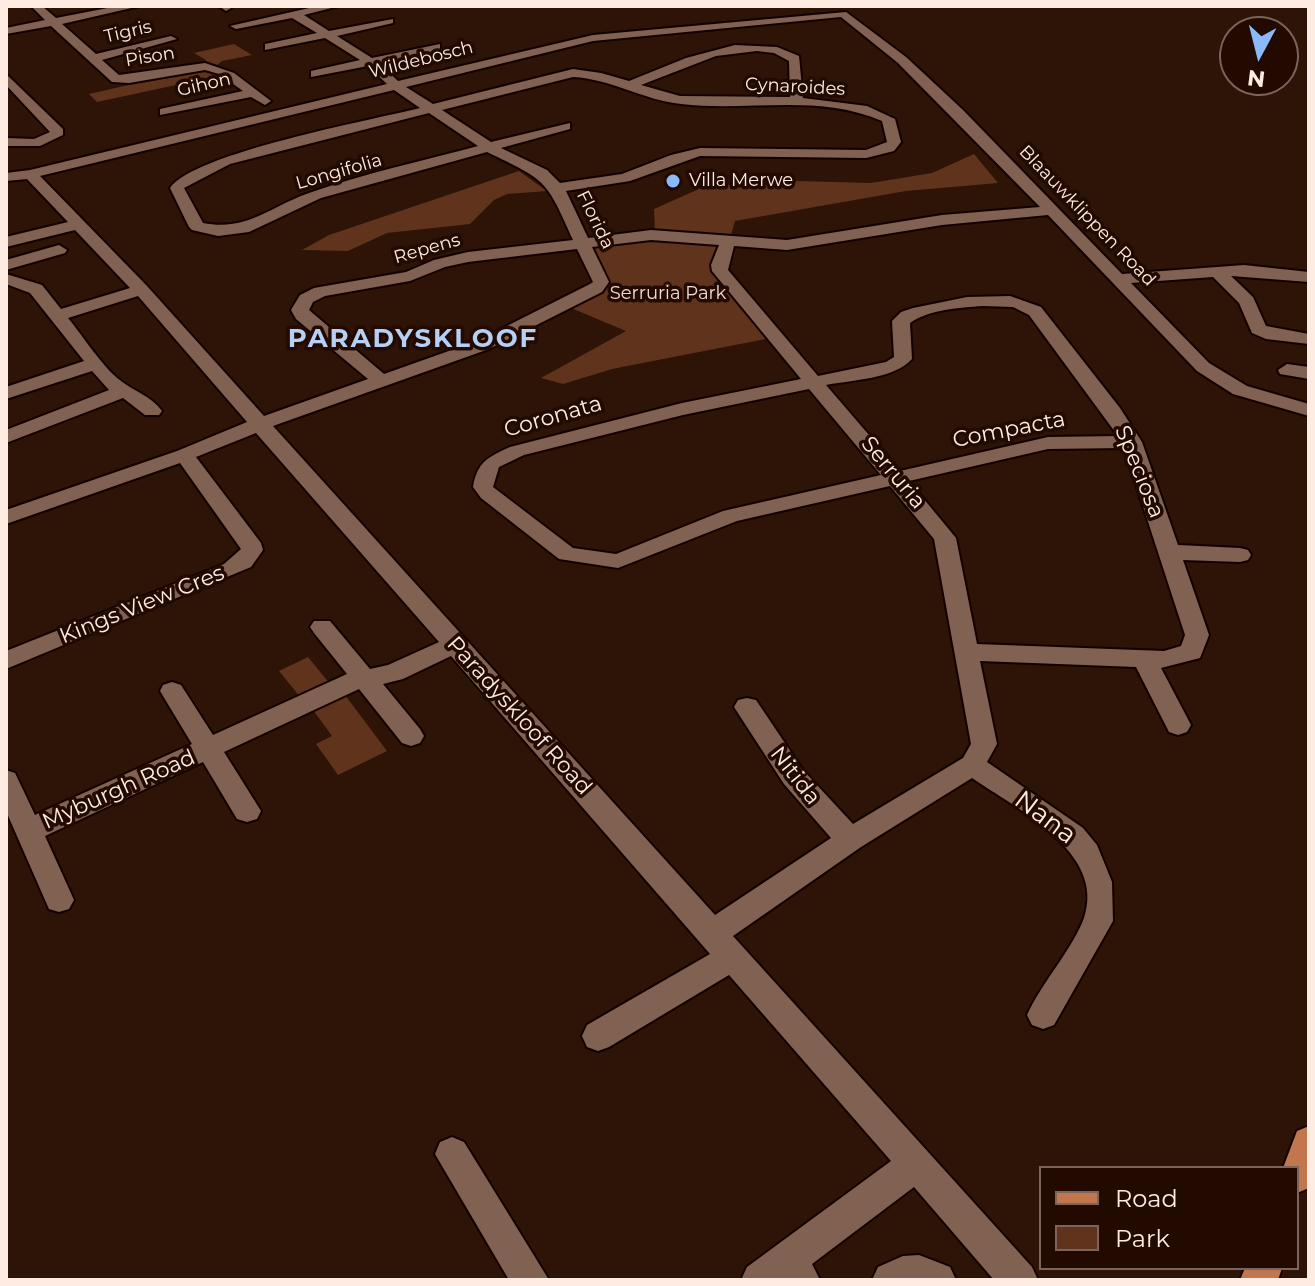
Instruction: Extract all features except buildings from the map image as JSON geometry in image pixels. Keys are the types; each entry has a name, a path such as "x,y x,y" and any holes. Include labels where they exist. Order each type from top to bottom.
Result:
{"main road":[{"path":"1299,1170 1309,1143"}],"street":[{"path":"6,31 135,6"},
{"path":"236,26 334,6"},
{"name":"Pison","path":"41,7 51,22 116,79 212,68 265,101"},
{"name":"Wildebosch","path":"18,175 602,36 842,12"},
{"name":"Blaauwklippen Road","path":"842,12 958,113 1213,375 1263,398 1309,410"},
{"name":"Florida","path":"260,424 483,345 596,288 601,282 601,276 557,188 542,173 490,148 395,85 371,62 294,14"},
{"path":"269,47 389,21"},
{"name":"Tigris","path":"92,59 171,39"},
{"path":"315,74 436,47"},
{"path":"631,85 711,52 764,48 795,59 797,103"},
{"name":"Cynaroides","path":"431,108 573,73 594,74 678,100 834,105 884,117 890,123 893,146 866,154 700,152 625,178 557,188"},
{"path":"6,78 57,129 56,135 28,143 6,142"},
{"name":"Gihon","path":"165,112 251,93"},
{"path":"6,105 28,101"},
{"name":"Longifolia","path":"431,108 225,161 181,182 178,194 197,227 218,231 244,229 316,195 565,126"},
{"name":"Paradyskloof Road","path":"18,175 80,224 141,290 1019,1280"},
{"path":"728,241 777,245 805,243 942,220 1054,210"},
{"path":"6,242 80,224"},
{"name":"Repens","path":"380,380 302,315 300,310 306,299 320,292 410,276 450,260 659,235 728,241"},
{"name":"Serruria","path":"728,241 719,265 720,271 945,538 984,744 972,765"},
{"path":"6,265 59,250"},
{"path":"1121,279 1254,270 1309,277"},
{"path":"1216,271 1247,301 1258,329 1266,334 1309,339"},
{"path":"6,279 36,289 112,384 143,402 152,411"},
{"path":"59,315 141,290"},
{"name":"Speciosa","path":"814,381 898,363 904,355 901,321 912,313 986,300 1016,303 1035,311 1113,412 1132,442 1197,635 1191,652 1175,658 1145,661 967,652"},
{"path":"6,393 96,363"},
{"path":"1287,370 1309,373"},
{"name":"Coronata","path":"814,381 616,424 517,451 492,463 483,480 483,487 567,554 618,561 731,516 897,478"},
{"path":"6,437 122,392"},
{"path":"6,517 184,455 260,424"},
{"name":"Compacta","path":"897,478 1048,443 1132,442"},
{"name":"Kings View Cres","path":"6,660 243,562 252,550 250,543 184,455"},
{"path":"1169,552 1240,555"},
{"path":"322,627 411,736"},
{"name":"Myburgh Road","path":"28,831 364,679 394,673 455,644"},
{"path":"1145,661 1178,725"},
{"name":"Myburgh Road","path":"172,691 247,811"},
{"name":"Nitida","path":"747,707 787,771 851,839"},
{"path":"713,933 851,839 972,765"},
{"name":"Nana","path":"972,765 1080,842 1097,875 1101,905 1098,921 1043,1015"},
{"name":"Myburgh Road","path":"6,780 59,900"},
{"path":"598,1036 734,956"},
{"path":"452,1154 530,1280"},
{"path":"782,1274 916,1164"},
{"path":"891,1280 914,1272 937,1280"}],"green space":[{"path":"234,44 252,55 222,61 214,68 201,67 206,60 194,53"},
{"path":"190,71 212,72 218,76 97,102 89,94"},
{"path":"974,154 998,183 906,191 735,221 730,238 655,231 654,209 710,184 761,186 760,180 871,183 932,173"},
{"path":"519,171 547,191 507,194 494,200 470,224 387,233 348,251 302,250 329,235"},
{"name":"Serruria Park","path":"651,235 728,241 719,264 776,337 612,369 563,384 541,378 626,331 564,305 596,288 582,242"},
{"path":"308,657 330,684 301,698 279,671"},
{"path":"345,695 387,751 338,775 316,744 332,736 313,710"}],"place":[{"name":"Villa Merwe","path":"673,181"}],"district":[{"name":"PARADYSKLOOF","path":"413,339"}]}
